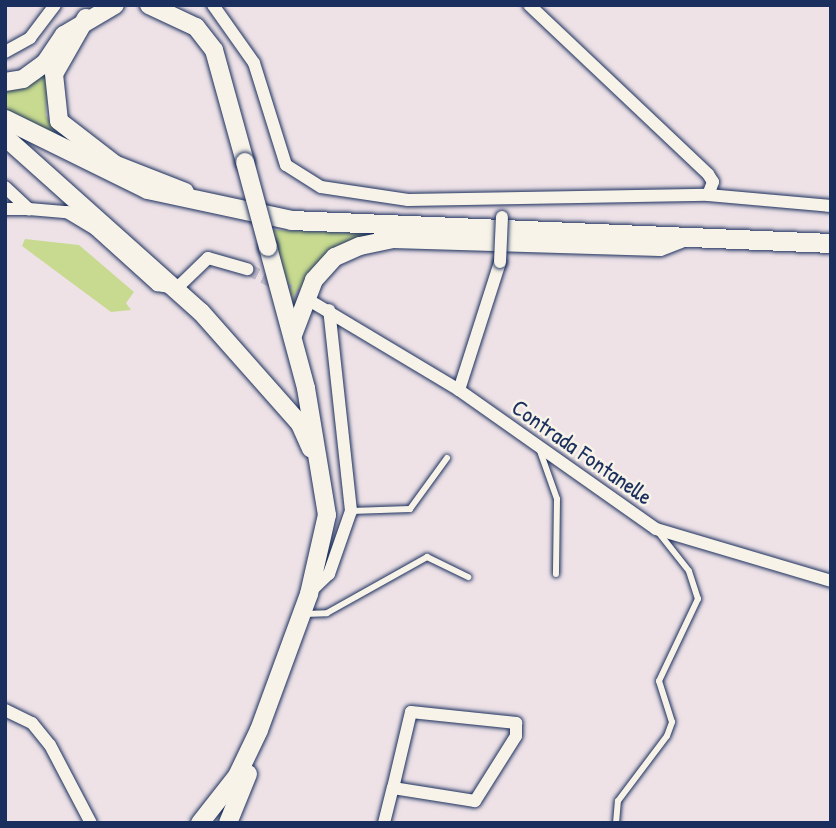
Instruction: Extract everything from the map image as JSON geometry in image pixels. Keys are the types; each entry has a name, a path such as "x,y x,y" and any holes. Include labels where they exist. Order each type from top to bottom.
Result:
{"main road":[{"path":"5,82 45,63 86,18 115,5"},
{"path":"149,5 196,27 214,50 293,335 326,481 327,515 309,594 228,823"},
{"path":"86,18 54,74 59,121 86,148 199,202"},
{"path":"5,119 78,160 199,202 344,225 831,243"},
{"path":"5,137 177,288 300,424 326,481"},
{"path":"293,335 314,280 335,257 360,246 393,239 660,247 681,239"},
{"path":"200,823 237,776 259,730"}],"street":[{"path":"5,52 30,37 55,5"},
{"path":"213,5 254,62 279,149 293,172 348,195 505,200 708,195 831,206"},
{"path":"529,5 708,174 713,182 708,195"},
{"path":"5,187 29,209"},
{"path":"459,390 500,262 505,200"},
{"path":"5,209 67,212 157,285 177,288 208,258 247,269"},
{"name":"Contrada Fontanelle","path":"312,302 459,390 540,450 656,529 831,582"},
{"path":"309,594 329,574 351,511 329,310"},
{"path":"5,710 32,723 44,737 91,823"},
{"path":"384,823 411,712 516,723 516,736 475,801 393,788"}],"lane":[{"path":"540,450 557,499 556,574"},
{"path":"351,511 410,509 447,458"},
{"path":"616,823 618,802 667,736 672,722 659,681 698,599 689,570 656,529"},
{"path":"302,613 327,613 427,557 468,577"}],"green space":[{"path":"42,72 48,75 46,115 64,146 5,111 5,89"},
{"path":"272,230 373,234 321,261 294,305"},
{"path":"25,239 79,245 134,292 126,303 131,310 111,312 22,246"}],"tunnel":[{"path":"247,269 312,302"}]}
